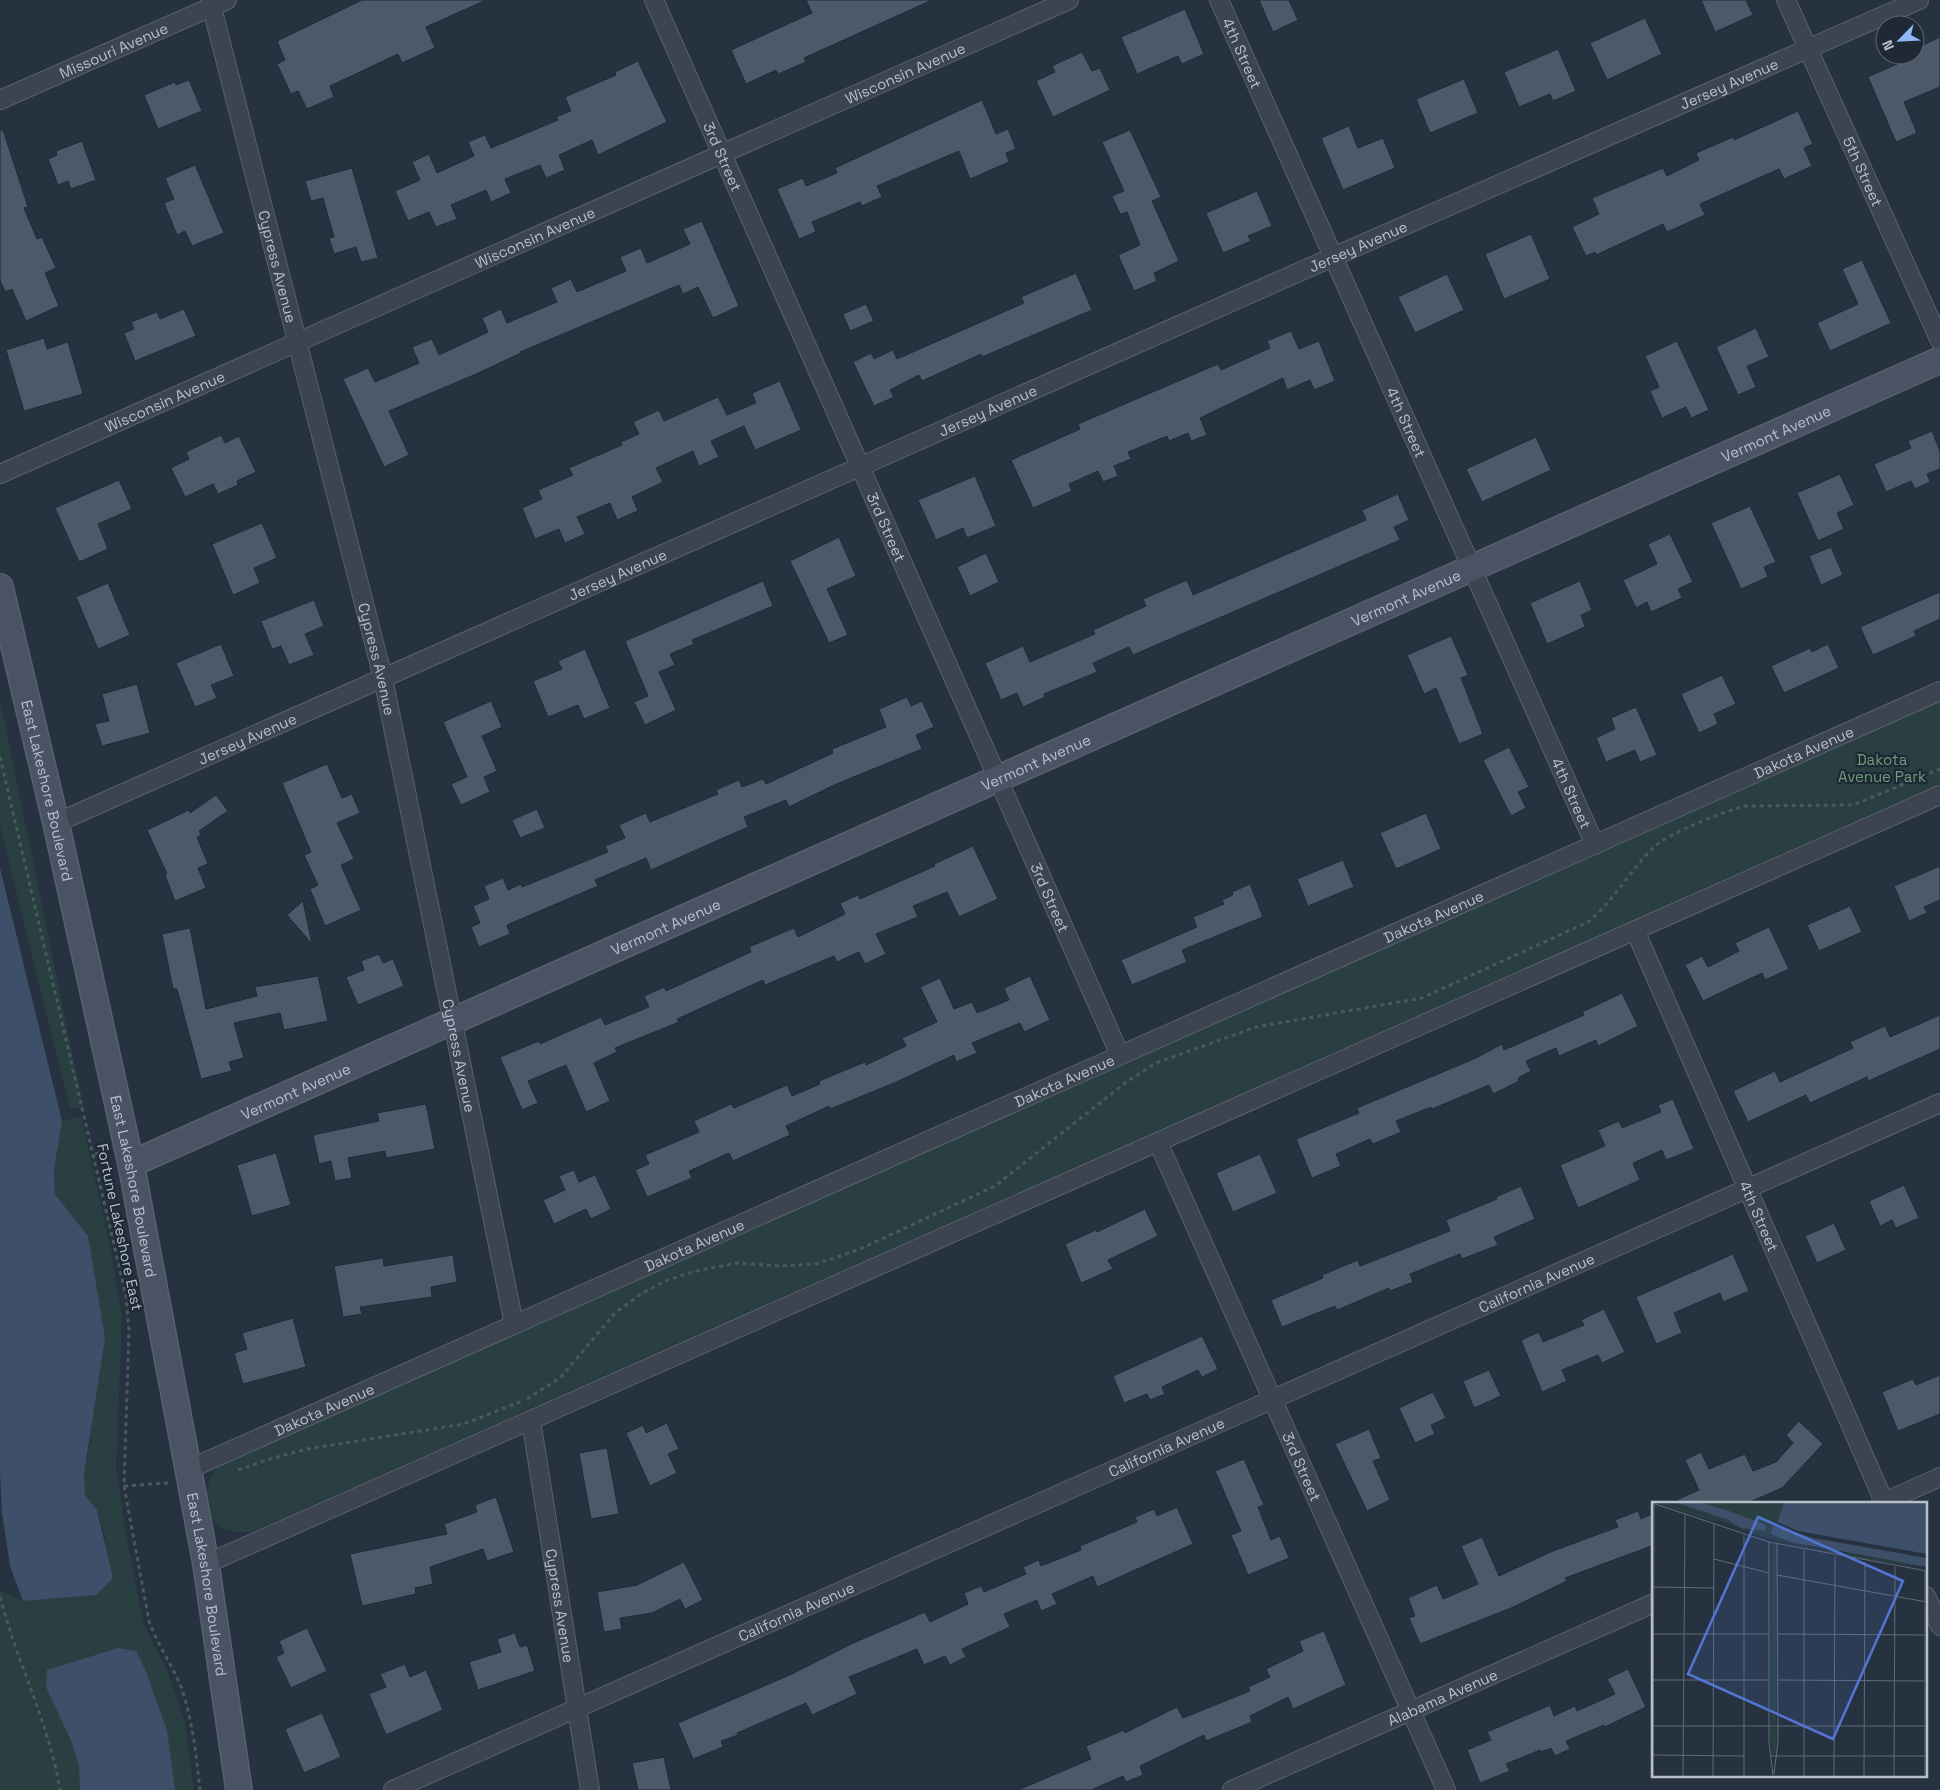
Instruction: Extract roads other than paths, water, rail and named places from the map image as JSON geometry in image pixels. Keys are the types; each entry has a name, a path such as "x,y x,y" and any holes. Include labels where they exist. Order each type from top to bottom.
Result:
{"street":[{"name":"3rd Street","path":"654,0 1120,1055"},
{"name":"Wisconsin Avenue","path":"0,474 1069,0"},
{"name":"4th Street","path":"1219,0 1594,845"},
{"name":"5th Street","path":"1786,0 1940,341"},
{"name":"Jersey Avenue","path":"56,823 1333,257 1920,0"},
{"name":"Missouri Avenue","path":"0,100 216,2"},
{"name":"Cypress Avenue","path":"216,2 383,678 514,1324"},
{"name":"Vermont Avenue","path":"131,1164 1940,360"},
{"name":"East Lakeshore Boulevard","path":"0,586 56,823 131,1164 206,1564 238,1790"},
{"name":"Dakota Avenue","path":"188,1476 514,1324 1940,691"},
{"path":"206,1564 1940,794"},
{"name":"4th Street","path":"1635,930 1883,1502"},
{"name":"California Avenue","path":"392,1790 1940,1103"},
{"name":"3rd Street","path":"1158,1142 1271,1400 1446,1790"},
{"name":"Cypress Avenue","path":"531,1420 590,1790"},
{"path":"1885,1502 1940,1477"},
{"path":"1928,1600 1940,1626"},
{"name":"Alabama Avenue","path":"1232,1790 1652,1605"}],"water":[{"path":"0,868 62,1121 54,1170 55,1194 88,1236 105,1338 84,1474 85,1495 97,1510 113,1578 96,1595 23,1601 10,1566 2,1513 0,1471"},
{"path":"118,1648 136,1651 145,1669 167,1730 175,1790 80,1790 79,1766 72,1743 46,1687 47,1670"}],"park label":[{"name":"Dakota Avenue Park","path":"1882,768"}]}
